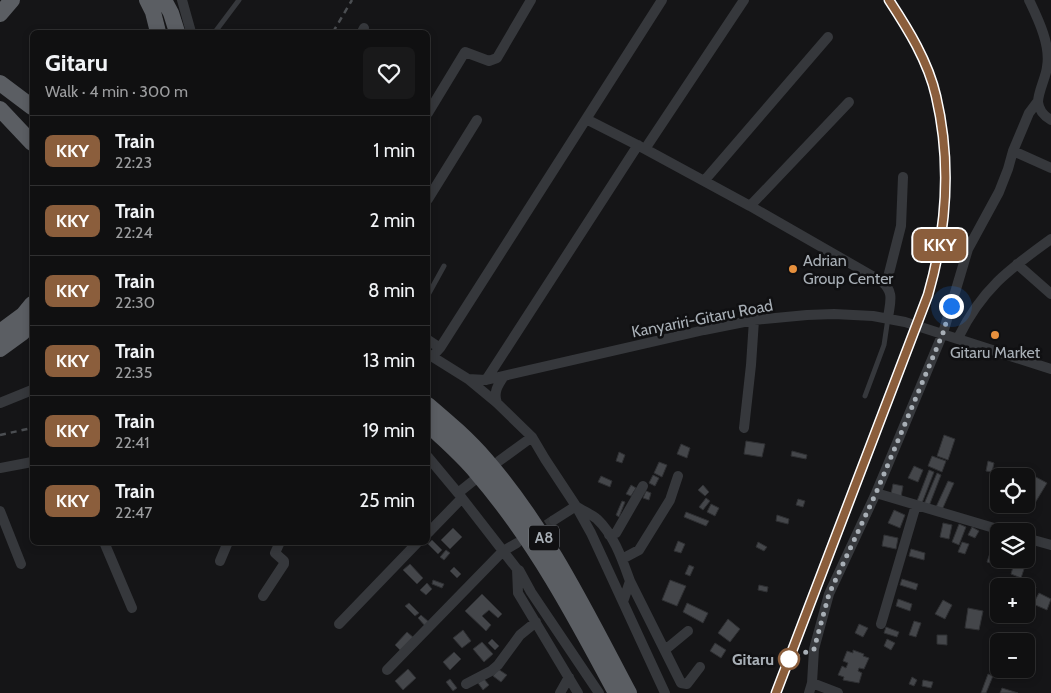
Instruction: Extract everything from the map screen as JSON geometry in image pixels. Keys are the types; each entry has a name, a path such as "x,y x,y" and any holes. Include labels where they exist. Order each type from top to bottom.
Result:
{"highway":[{"path":"0,14 12,0"},
{"path":"147,0 153,12 158,30"},
{"path":"164,0 171,13 176,30"},
{"path":"0,83 30,105"},
{"path":"15,94 30,101"},
{"path":"0,109 30,131"},
{"path":"0,109 30,141"},
{"path":"0,332 23,315 30,306"},
{"path":"0,349 22,333 30,324"},
{"name":"A8","path":"430,406 463,435 528,514 551,549 629,693"},
{"name":"A8","path":"430,426 475,470 521,528 562,594 616,693"}],"street":[{"path":"182,0 190,30"},
{"path":"430,110 464,52 489,61 497,58 531,0"},
{"path":"662,0 440,348 430,355 468,379 497,402 532,437 591,533 665,693"},
{"path":"486,380 641,147 744,0"},
{"path":"838,693 810,688 814,649 829,594 876,493 943,333 968,249 999,192 1029,113 1038,101 1048,66 1049,52 1029,0"},
{"path":"704,181 828,37"},
{"path":"1038,101 1042,113 1051,120"},
{"path":"750,206 849,102"},
{"path":"586,119 750,206 886,285 890,290 891,299 888,318"},
{"path":"430,196 477,120"},
{"path":"1013,151 1051,168"},
{"path":"886,285 901,226 903,177"},
{"path":"958,338 968,317 997,280 1051,239"},
{"path":"1017,264 1051,294"},
{"name":"Kanyariri-Gitaru Road","path":"468,379 486,380 754,320 834,314 888,318 943,333 1051,369"},
{"path":"744,428 752,365 754,320"},
{"path":"430,341 440,348"},
{"path":"497,402 494,397 504,376"},
{"path":"0,403 30,391"},
{"path":"499,461 532,437"},
{"path":"430,459 518,569 531,592 598,693"},
{"path":"0,468 30,462"},
{"path":"622,559 640,550 670,500 678,476"},
{"path":"430,531 473,481"},
{"path":"609,535 616,533 643,486"},
{"path":"876,493 990,527"},
{"path":"881,624 916,505"},
{"path":"554,520 576,506"},
{"path":"576,506 596,519 609,535 678,678 684,685 688,684 700,667"},
{"path":"0,511 21,564"},
{"path":"1035,541 1051,545"},
{"path":"387,670 503,551 518,543"},
{"path":"105,545 132,608"},
{"path":"220,560 227,545"},
{"path":"263,596 284,564 284,561 275,553 279,545"},
{"path":"339,624 415,545"},
{"path":"518,569 518,592 578,693"},
{"path":"623,602 630,580"},
{"path":"466,684 491,671 498,665 520,635 536,622"},
{"path":"665,650 688,631"},
{"path":"560,693 569,677"}],"lane":[{"path":"216,30 239,0"},
{"path":"430,291 444,266"},
{"path":"865,396 884,345 888,318"}],"building":[{"path":"944,435 955,439 948,460 937,456"},
{"path":"746,441 765,444 762,457 744,454"},
{"path":"681,444 690,448 687,458 677,454"},
{"path":"792,451 807,455 806,459 791,456"},
{"path":"619,452 625,455 622,463 616,461"},
{"path":"932,456 946,461 942,472 928,466"},
{"path":"988,461 994,463 993,468 990,468 990,472 986,471"},
{"path":"659,462 667,465 662,477 654,473"},
{"path":"914,466 923,470 918,482 908,478"},
{"path":"929,470 934,472 922,503 917,501"},
{"path":"937,473 941,475 929,506 924,504"},
{"path":"653,475 659,478 655,486 649,483"},
{"path":"601,476 612,481 610,487 598,482"},
{"path":"1035,477 1047,483 1035,503"},
{"path":"948,481 954,483 942,510 936,507"},
{"path":"893,484 903,486 901,497 891,494"},
{"path":"631,485 636,488 631,496 626,494"},
{"path":"703,485 709,492 705,496 698,490"},
{"path":"646,491 651,493 649,500 643,498"},
{"path":"706,498 710,501 703,510 699,507"},
{"path":"798,499 805,501 803,507 796,505"},
{"path":"622,501 625,502 619,517 616,515"},
{"path":"711,504 719,508 715,516 707,512"},
{"path":"894,510 905,515 900,528 888,523"},
{"path":"686,512 709,521 706,526 684,517"},
{"path":"777,515 789,519 788,524 776,521"},
{"path":"943,523 952,525 949,539 940,537"},
{"path":"959,524 966,527 959,545 952,542"},
{"path":"972,527 979,531 975,538 968,535"},
{"path":"453,528 462,537 450,549 441,540"},
{"path":"884,535 898,538 896,549 882,546"},
{"path":"432,540 442,550 438,554 429,545"},
{"path":"678,541 685,544 681,553 674,551"},
{"path":"758,542 767,547 764,551 756,547"},
{"path":"962,542 969,544 965,554 958,552"},
{"path":"911,549 925,553 924,560 909,556"},
{"path":"446,550 450,553 444,560 440,557"},
{"path":"410,564 423,578 417,584 403,570"},
{"path":"689,565 694,567 690,576 685,574"},
{"path":"454,567 461,574 457,578 450,571"},
{"path":"1013,568 1024,568 1021,578 1011,574"},
{"path":"902,579 918,584 916,590 900,585"},
{"path":"433,580 444,584 442,588 432,584"},
{"path":"670,580 686,586 677,606 662,600"},
{"path":"427,583 432,589 426,595 420,590"},
{"path":"759,585 768,587 767,592 758,590"},
{"path":"1039,593 1051,599 1047,610 1035,605"},
{"path":"482,594 502,614 498,618 489,610 482,616 491,625 486,631 465,611"},
{"path":"898,599 912,604 910,611 896,606"},
{"path":"943,600 952,605 945,619 935,614"},
{"path":"409,603 419,613 415,616 405,606"},
{"path":"687,603 708,613 703,623 683,612"},
{"path":"968,608 983,611 979,630 965,628"},
{"path":"421,615 430,623 426,627 418,618"},
{"path":"728,619 740,629 730,642 718,633"},
{"path":"914,621 921,623 916,637 909,635"},
{"path":"859,624 868,628 863,637 855,633"},
{"path":"886,627 899,632 897,637 884,633"},
{"path":"463,630 471,641 462,648 453,638"},
{"path":"407,632 414,638 401,651 395,645"},
{"path":"937,635 947,635 947,645 937,644"},
{"path":"492,639 499,646 495,650 488,643"},
{"path":"887,639 895,643 891,650 884,646"},
{"path":"482,642 493,654 484,662 473,649"},
{"path":"715,643 726,650 721,658 710,651"},
{"path":"853,650 869,658 864,669 859,668 858,671 862,673 859,683 843,680 844,677 838,675 842,666 846,668 848,663 843,661 847,651 853,653"},
{"path":"454,652 461,659 450,670 443,662"},
{"path":"408,669 416,678 403,690 395,681"},
{"path":"498,669 507,675 501,682 493,676"},
{"path":"988,674 990,675 990,678 992,678 986,693 981,693"},
{"path":"912,677 917,680 914,686 909,684"},
{"path":"450,679 457,688 453,691 446,682"},
{"path":"484,679 489,685 483,690 478,683"},
{"path":"923,680 933,682 931,688 922,686"},
{"path":"1002,688 1018,693 1000,693"}],"tunnel":[{"path":"534,533 554,520"}],"railway":[{"path":"334,30 352,0"},
{"path":"776,693 928,295 942,239 946,177 943,136 936,96 923,58 889,0"},
{"path":"0,435 30,428"}],"train":[{"name":"KKY","path":"776,693 928,295 938,259 945,214 946,174 943,136 936,95 921,56 889,0"}],"place":[{"name":"Adrian Group Center","path":"793,269"},
{"name":"Gitaru Market","path":"995,335"},
{"name":"Gitaru","path":"789,659"}],"route":[{"path":"789,659 814,649 829,594 876,493 943,333 951,306"}]}
